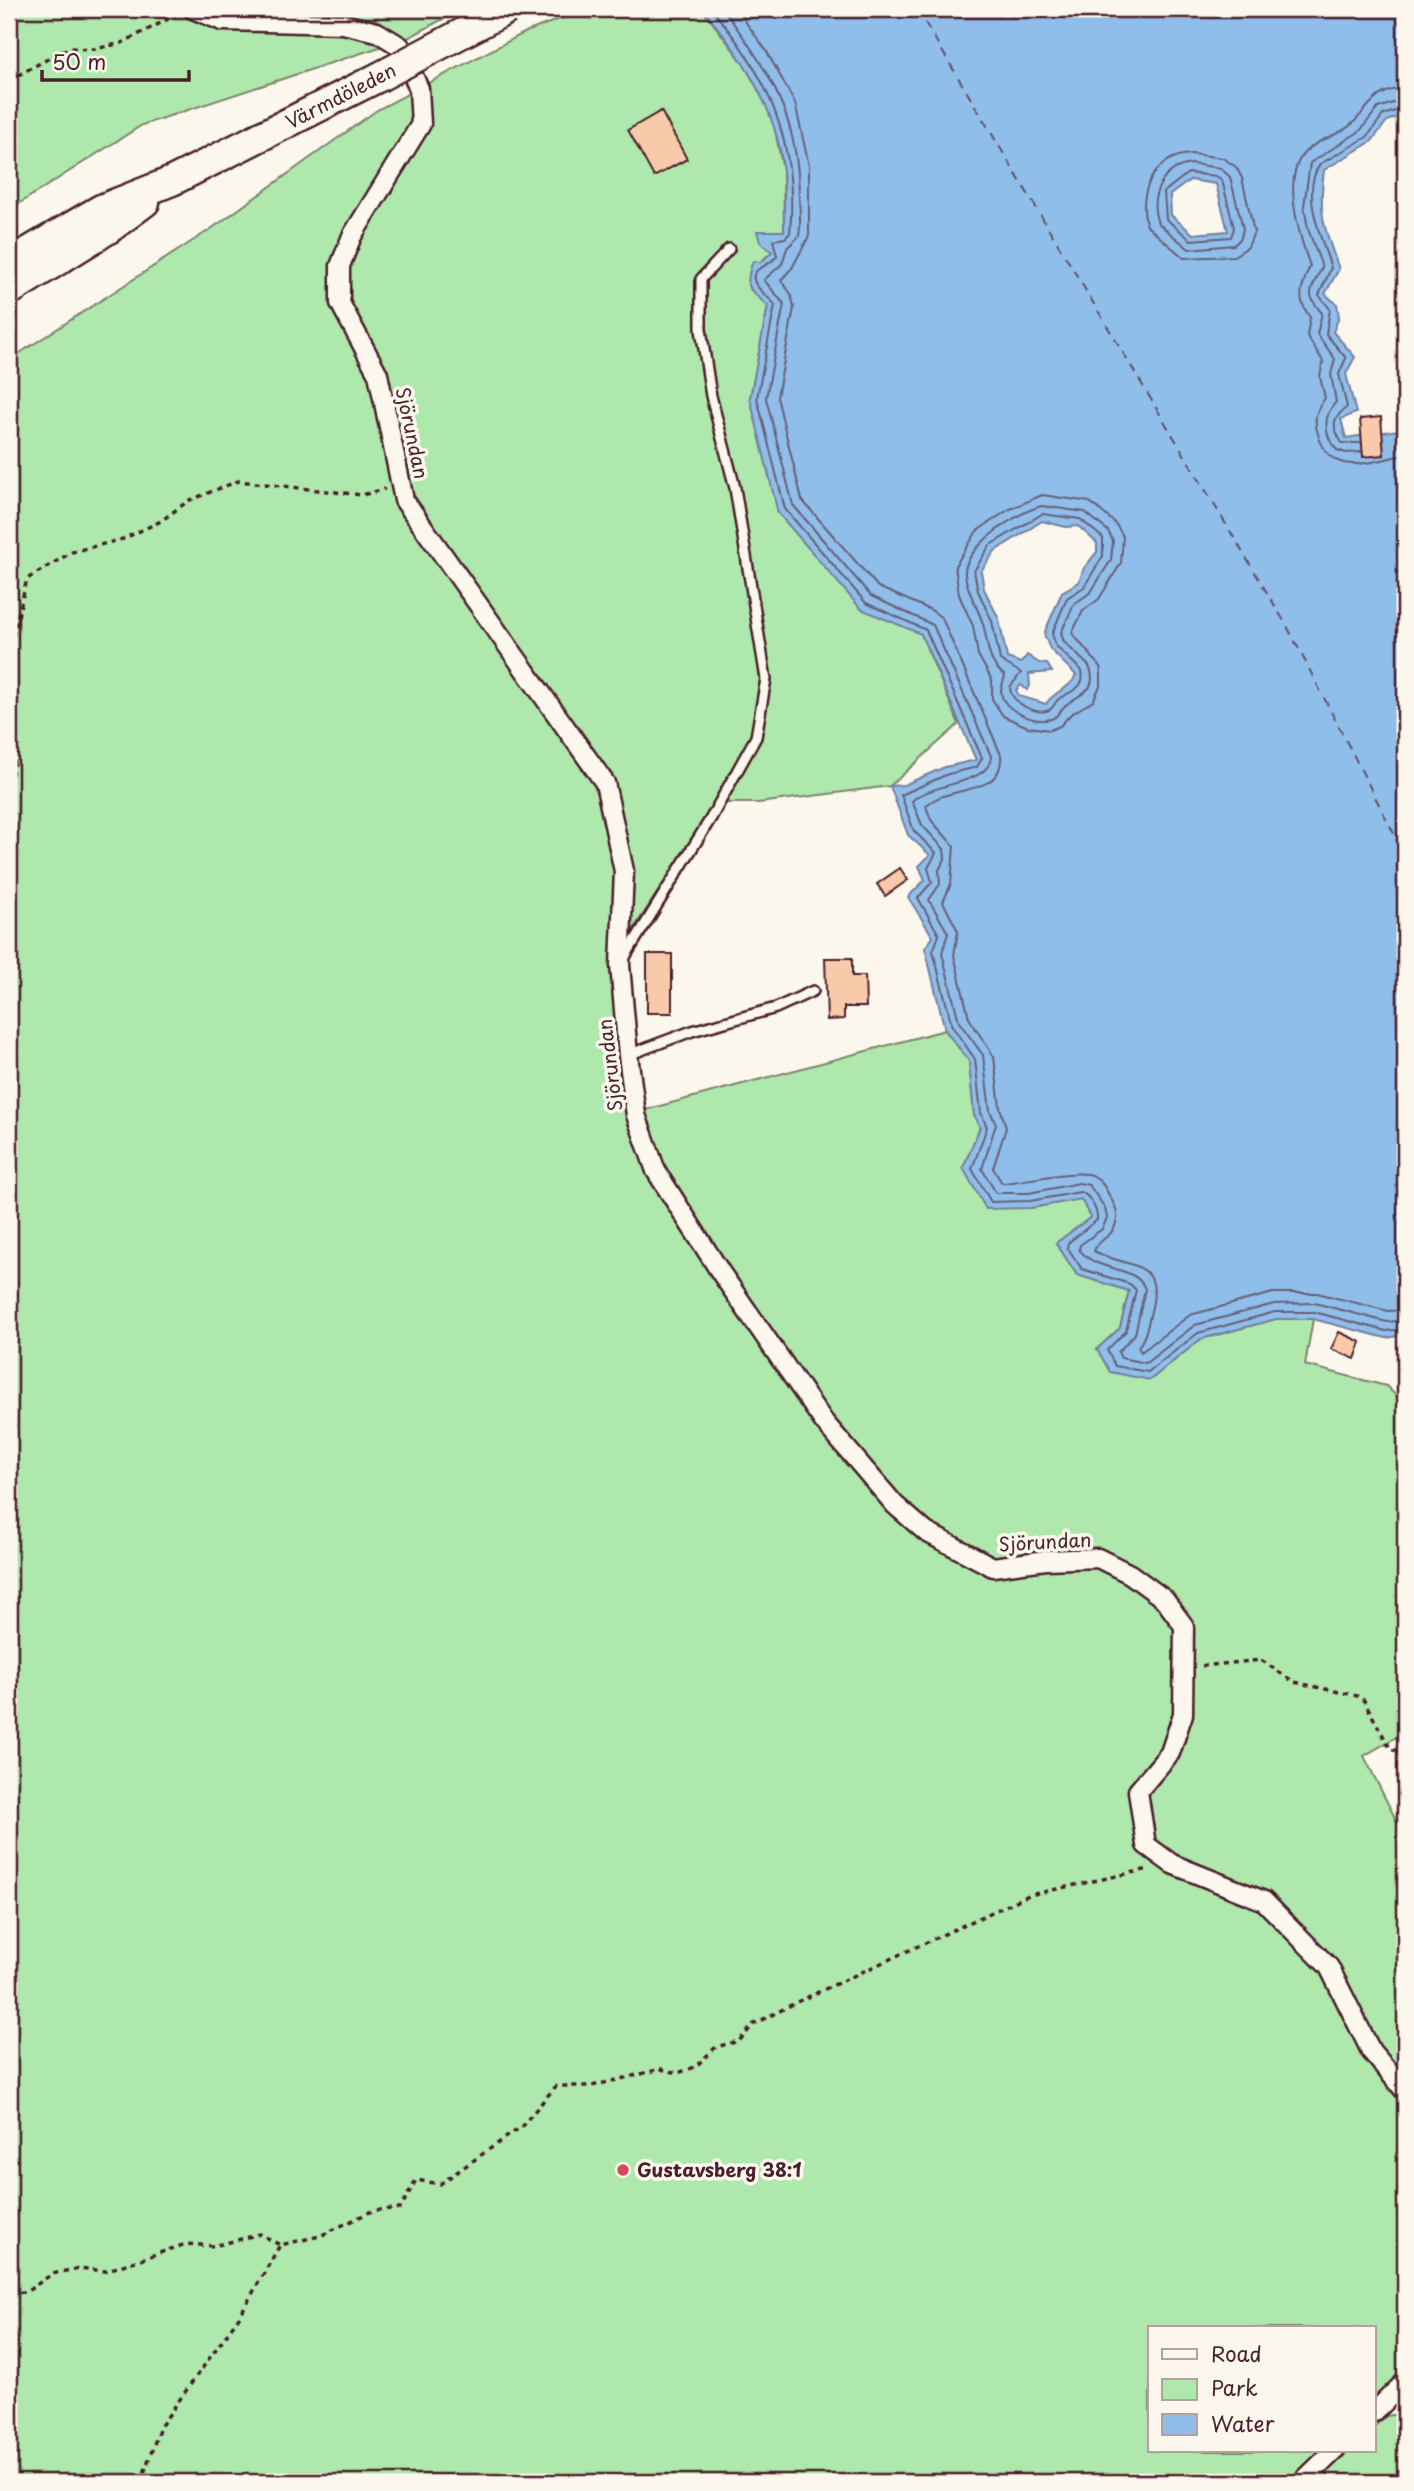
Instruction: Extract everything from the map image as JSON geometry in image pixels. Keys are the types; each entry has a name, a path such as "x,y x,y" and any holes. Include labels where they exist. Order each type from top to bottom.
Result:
{"main road":[{"name":"Värmdöleden","path":"9,262 101,209 172,181 508,9"},
{"name":"Värmdöleden","path":"9,291 110,228 172,181"}],"street":[{"name":"Sjörundan","path":"187,11 222,21 343,24 377,32 400,46 419,89 421,124 368,208 340,266 340,303 378,373 404,500 605,783 624,871 620,965 628,1055 636,1115 656,1171 720,1273 824,1422 895,1505 926,1532 993,1567 1046,1560 1098,1558 1130,1574 1164,1599 1184,1626 1183,1714 1170,1753 1138,1791 1146,1845 1172,1864 1264,1901 1329,1967 1371,2051 1405,2091"},
{"path":"1376,2410 1405,2382"},
{"path":"1302,2482 1333,2452"}],"lane":[{"path":"620,965 711,818 756,737 766,679 735,488 711,396 701,329 701,279 729,249"},
{"path":"628,1055 692,1031 776,1008 813,991"}],"path":[{"path":"9,80 68,48 95,49 122,43 187,11"},
{"path":"9,785 14,765 11,645 27,579 72,552 123,539 161,521 188,501 238,481 362,495 401,485"},
{"path":"1182,1668 1261,1660 1294,1682 1362,1697 1391,1749 1405,1750"},
{"path":"9,2293 26,2292 52,2274 79,2268 105,2271 186,2244 214,2246 260,2234 280,2245 320,2236 374,2210 400,2209 416,2180 440,2184 460,2172 521,2127 555,2086 592,2086 661,2069 678,2073 695,2067 716,2047 739,2041 754,2024 1029,1895 1172,1864"},
{"path":"141,2482 160,2427 239,2317 280,2245"}],"green space":[{"path":"9,9 461,9 410,37 142,125 9,210"},
{"path":"585,9 702,9 744,64 772,115 783,170 784,232 772,252 760,262 750,289 768,306 750,398 921,634 959,724 890,786 758,803 716,803 615,957 630,1114 945,1030 969,1061 974,1115 980,1127 963,1168 1031,1208 1081,1199 1091,1217 1056,1243 1077,1275 1129,1291 1120,1328 1097,1349 1150,1380 1201,1339 1276,1319 1313,1319 1305,1365 1386,1386 1405,1404 1405,1494 1401,1533 1405,1536 1405,1732 1364,1756 1399,1826 1405,1825 1405,2369 1376,2396 1376,2326 1148,2326 1148,2452 1322,2452 1293,2482 9,2482 9,360 211,229 377,110 526,32"},
{"path":"1405,2413 1403,2482 1315,2482 1348,2452 1376,2452 1376,2425 1386,2416"}],"water":[{"path":"702,9 1405,9 1405,114 1387,121 1372,141 1324,170 1322,210 1339,269 1325,294 1337,304 1339,317 1333,332 1355,357 1346,374 1356,413 1341,419 1346,438 1405,429 1405,1335 1386,1338 1313,1319 1276,1319 1201,1339 1150,1380 1110,1372 1097,1349 1120,1328 1129,1291 1077,1275 1056,1243 1091,1217 1081,1199 1031,1208 986,1209 963,1168 980,1127 974,1115 969,1061 945,1030 925,948 933,937 908,897 925,880 919,866 930,855 908,835 890,786 904,785 945,767 976,760 921,634 861,609 778,513 750,398 768,306 752,291 748,277 753,261 761,262 772,252 760,242 757,231 784,231 780,148 774,126 756,84 731,45","holes":["1190,180 1216,184 1228,231 1193,234 1171,215 1170,195","1042,521 1066,527 1078,526 1097,543 1097,552 1084,568 1079,582 1062,592 1044,634 1050,649 1076,675 1070,684 1046,704 1019,696 1016,690 1021,685 1027,690 1030,686 1029,674 1052,672 1047,664 1039,663 1027,655 1021,663 1007,658 999,619 984,589 981,571 995,551"]}],"building":[{"path":"661,111 687,159 654,177 628,130"},
{"path":"1381,417 1384,455 1363,457 1360,419"},
{"path":"900,868 908,880 885,896 877,884"},
{"path":"647,954 672,954 672,1013 647,1013"},
{"path":"825,958 852,958 852,976 865,976 866,1007 844,1007 844,1019 827,1020"},
{"path":"1339,1332 1361,1342 1355,1359 1331,1349"}],"ferry route":[{"path":"917,9 1287,626 1405,855"}],"place":[{"name":"Gustavsberg 38:1","path":"623,2170"}]}
